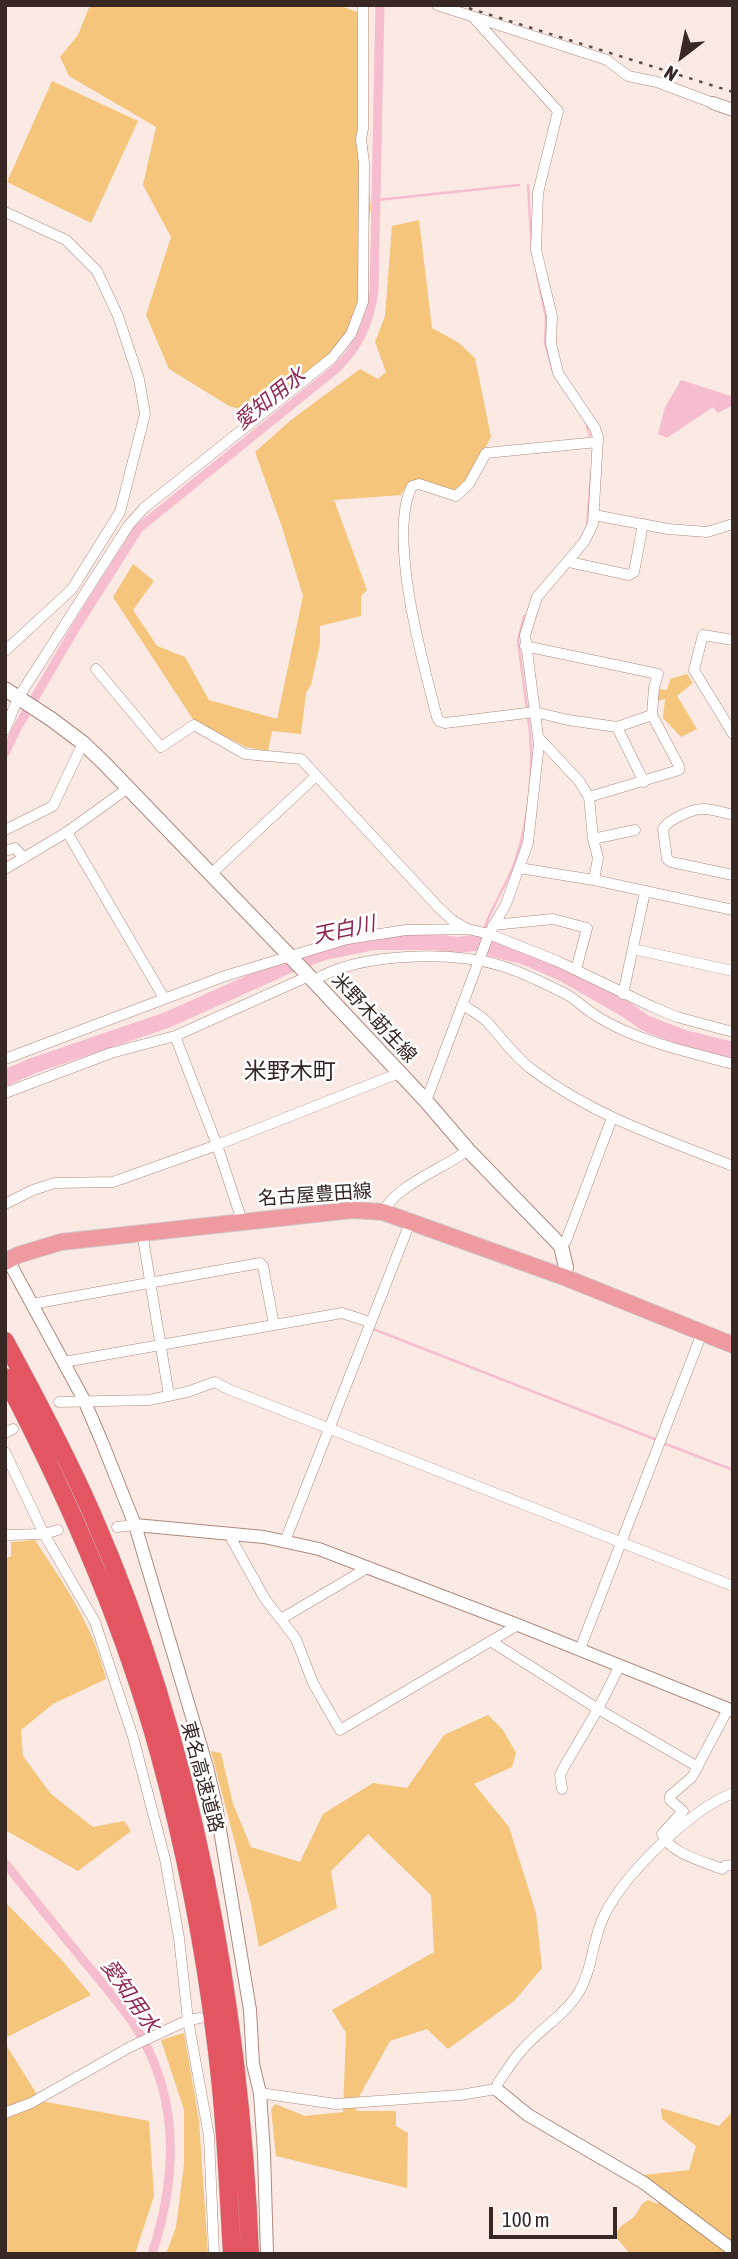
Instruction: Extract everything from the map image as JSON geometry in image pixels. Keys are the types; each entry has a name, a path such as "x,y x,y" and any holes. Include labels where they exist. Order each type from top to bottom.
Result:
{"highway":[{"name":"東名高速道路","path":"5,1341 71,1468 98,1527 135,1623 174,1749 201,1858 230,2026 243,2143 250,2254"},
{"name":"東名高速道路","path":"5,1377 48,1464 98,1580 137,1682 159,1752 188,1869 216,2044 226,2140 232,2254"}],"main road":[{"name":"米野木莇生線","path":"5,689 83,743 128,788 310,977 468,1150 561,1246"},
{"name":"名古屋豊田線","path":"6,1259 61,1242 352,1210 383,1212 564,1277 733,1345"},
{"path":"561,1246 566,1267 564,1277"}],"street":[{"path":"5,730 19,698 135,517 332,358 351,334 360,316 364,294 364,163 361,139 363,5"},
{"path":"437,5 607,60 628,76 657,82 733,110"},
{"path":"426,1101 491,929 506,904 528,844 539,744 525,646 529,617 537,597 569,562 593,524 598,442 595,428 558,373 551,343 552,316 536,250 538,193 558,111 473,17"},
{"path":"5,212 66,240 97,271 118,316 139,379 145,414 120,512 72,589 5,651"},
{"path":"598,442 486,453 469,484 456,496 419,484 410,490 404,513 406,566 419,649 439,721 445,723 535,712 617,727 652,715"},
{"path":"594,515 668,529 707,532 733,524"},
{"path":"569,562 629,575 634,572 643,524"},
{"path":"733,640 704,635 694,670 733,734"},
{"path":"525,646 658,674 652,715 679,770 589,797"},
{"path":"96,669 161,747 194,726 245,754 301,759 438,907 452,920 468,929"},
{"path":"617,727 644,782"},
{"path":"538,737 579,781 589,797 593,839 598,858 594,880"},
{"path":"5,830 53,806 83,743"},
{"path":"211,874 316,776"},
{"path":"5,869 67,832 128,788"},
{"path":"733,815 697,810 667,823 663,829 667,859 671,862 733,875"},
{"path":"593,839 635,830"},
{"path":"67,832 164,998"},
{"path":"5,851 15,848 23,858"},
{"path":"519,868 594,880 733,910"},
{"path":"623,994 645,891"},
{"path":"5,1059 225,976 346,939 376,933 491,929 553,919 587,928 576,970"},
{"path":"491,929 623,994 677,1017 733,1032"},
{"path":"633,949 733,971"},
{"path":"5,1093 111,1053 175,1035 310,977 351,965 408,957 480,962 505,967 567,995 605,1021 646,1040 733,1064"},
{"path":"463,1005 488,1022 503,1043 530,1068 576,1100 612,1118 733,1166"},
{"path":"175,1035 217,1144 242,1221"},
{"path":"5,1204 55,1183 113,1182 399,1073"},
{"path":"561,1246 566,1241 612,1118"},
{"path":"383,1212 387,1204 415,1183 468,1150"},
{"path":"285,1541 411,1220"},
{"path":"142,1232 169,1396"},
{"path":"6,1259 84,1400 135,1525 160,1604 216,1806 250,2010 253,2064 260,2093 267,2254"},
{"path":"32,1304 260,1263 263,1266 274,1325"},
{"path":"64,1362 342,1313 370,1322"},
{"path":"580,1649 702,1334"},
{"path":"59,1402 149,1400 215,1382 733,1586"},
{"path":"5,1452 44,1534 95,1622 133,1737 165,1860 179,1938 188,2020 209,2137 214,2254"},
{"path":"117,1527 135,1525 231,1534 285,1541 319,1549 730,1710 692,1777 670,1796 670,1800 683,1811 662,1833 666,1842 675,1848 722,1869 733,1865"},
{"path":"5,1535 44,1534 58,1530"},
{"path":"231,1534 265,1599 296,1639 313,1683 340,1730 518,1625"},
{"path":"281,1619 369,1567"},
{"path":"492,1642 598,1709 698,1767"},
{"path":"562,1789 561,1775 564,1767 619,1667"},
{"path":"496,2089 523,2049 578,1993 591,1965 603,1919 614,1898 644,1860 702,1809 733,1793"},
{"path":"5,2113 31,2103 134,2045 188,2020 200,2018"},
{"path":"260,2093 336,2104 460,2095 496,2089 528,2115 644,2183 733,2250"}],"shaded area":[{"path":"90,5 338,5 357,12 365,159 371,207 354,327 330,359 253,413 229,406 169,369 146,315 171,237 143,185 156,127 69,76 60,57 78,35"},
{"path":"52,81 138,121 91,223 7,182"},
{"path":"419,220 432,328 459,343 475,358 491,437 467,482 455,494 413,481 408,483 401,495 334,500 367,590 361,596 361,616 320,626 320,644 311,685 306,693 301,734 272,731 268,751 246,747 194,721 113,597 133,564 154,581 133,610 157,646 185,657 209,700 277,719 303,596 255,452 291,420 360,369 378,379 386,372 375,342 385,316 392,226"},
{"path":"681,380 731,396 733,405 718,413 713,407 667,438 658,434 665,407"},
{"path":"687,674 693,683 677,696 697,729 681,737 663,718 665,699 656,701 658,689 667,690 670,679"},
{"path":"35,1540 86,1624 106,1679 53,1704 21,1730 23,1756 51,1794 93,1827 124,1821 131,1831 78,1871 5,1830 5,1559 11,1556 11,1542"},
{"path":"488,1715 503,1730 516,1753 512,1767 474,1784 509,1827 536,1913 542,1968 514,2001 448,2049 427,2029 390,2041 360,2095 356,2111 396,2111 396,2126 408,2133 407,2188 276,2156 271,2109 275,2104 305,2116 343,2112 346,2033 332,2010 434,1952 431,1895 368,1834 331,1871 337,1908 259,1947 251,1904 211,1751 221,1753 233,1804 251,1847 300,1862 323,1814 373,1783 407,1788 444,1735"},
{"path":"5,1902 60,1958 91,1995 5,2038"},
{"path":"184,2033 199,2120 208,2254 166,2254 176,2227 184,2164 184,2110 161,2040"},
{"path":"5,2043 41,2101 149,2121 154,2196 135,2254 5,2254"},
{"path":"661,2108 719,2126 733,2111 733,2254 630,2254 615,2236 643,2203 648,2200 658,2204 663,2189 643,2175 689,2170 696,2146 662,2119"}],"waterway":[{"name":"愛知用水","path":"5,753 76,627 139,528 337,368 352,351 362,333 374,291 380,5"},
{"path":"377,200 519,185"},
{"path":"528,185 532,254"},
{"path":"537,274 546,318 545,343 553,372 561,385"},
{"path":"586,423 591,440"},
{"path":"587,527 591,474"},
{"path":"524,616 518,641 527,709"},
{"path":"480,942 515,862 524,826 531,770 528,715"},
{"name":"天白川","path":"5,1078 32,1066 167,1020 294,963 325,952 374,942 434,942 458,945 480,942 491,949 523,956 564,974 645,1023 684,1038 733,1050"},
{"path":"373,1329 657,1440"},
{"path":"663,1443 733,1470"},
{"name":"愛知用水","path":"6,1864 133,2023 149,2050 160,2078 167,2107 170,2165 167,2195 152,2254"}],"railway":[{"path":"459,5 733,92"}],"district":[{"name":"米野木町","path":"290,1072"}]}
